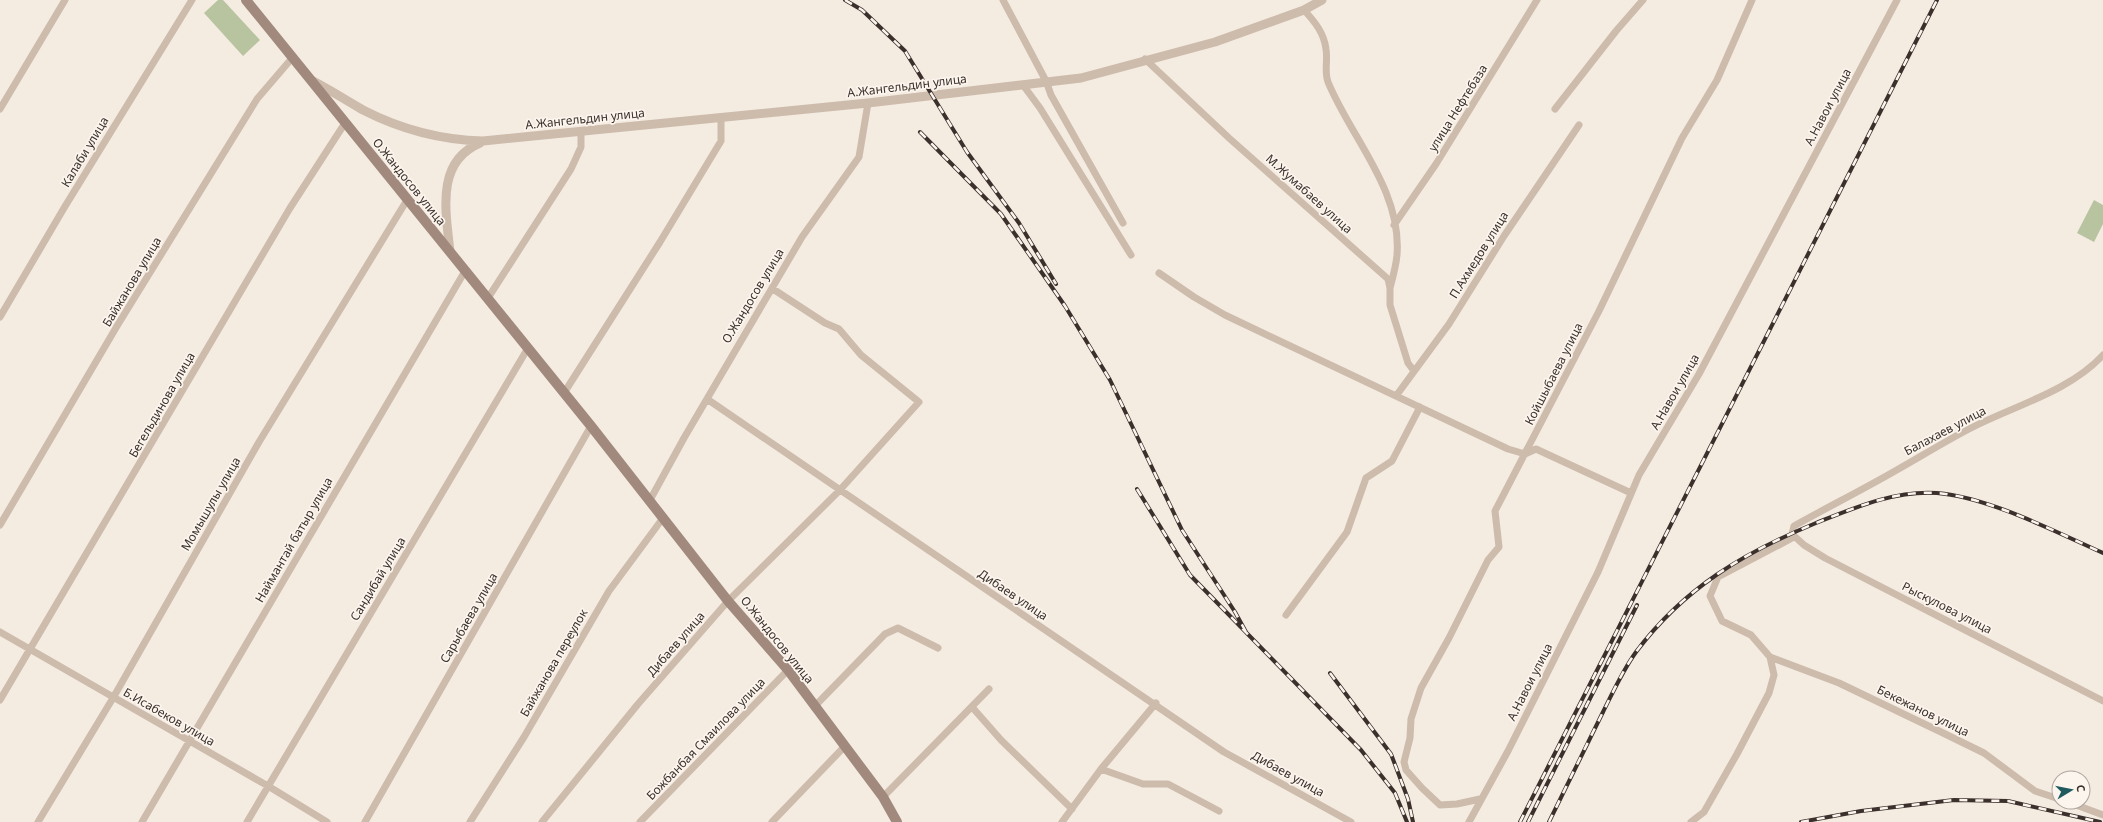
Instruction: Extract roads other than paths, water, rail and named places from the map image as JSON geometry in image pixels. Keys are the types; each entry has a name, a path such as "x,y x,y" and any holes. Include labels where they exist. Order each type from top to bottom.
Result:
{"main road":[{"name":"О.Жандосов улица","path":"246,0 591,426 728,601 788,670 814,707 883,797 898,822"}],"street":[{"path":"0,108 65,0"},
{"name":"Калаби улица","path":"0,317 64,208 192,0"},
{"path":"1003,0 1046,81 1051,95 1123,223"},
{"name":"А.Жангельдин улица","path":"483,142 868,103 1081,78 1145,59 1215,42 1304,10 1322,0"},
{"name":"улица Нефтебаза","path":"1394,225 1436,164 1537,0"},
{"path":"1555,109 1616,31 1643,0"},
{"name":"Койшыбаева улица","path":"1480,799 1457,804 1440,805 1410,776 1404,762 1410,738 1411,719 1421,688 1449,638 1488,560 1499,547 1495,511 1602,304 1682,138 1717,80 1752,0"},
{"name":"А.Навои улица","path":"1469,822 1480,799 1508,750 1598,572 1631,493 1699,374 1897,0"},
{"path":"1304,10 1320,27 1326,49 1325,75 1337,104 1386,192 1394,225 1397,254 1390,288"},
{"name":"Байжанова улица","path":"0,525 118,326 253,106 293,57"},
{"name":"М.Жумабаев улица","path":"1145,59 1229,138 1388,279 1390,288 1390,305 1408,363 1414,371"},
{"path":"313,81 364,110 400,126 459,141 483,142"},
{"path":"1023,85 1040,108 1131,255"},
{"name":"О.Жандосов улица","path":"650,500 802,237 859,157 868,103"},
{"path":"564,393 660,242 721,141 721,117"},
{"name":"Бегельдинова улица","path":"0,700 31,650 290,208 345,123"},
{"name":"П.Ахмедов улица","path":"1396,396 1449,324 1504,236 1579,125"},
{"path":"488,298 570,169 582,147 582,131"},
{"path":"450,252 446,210 448,176 460,155 468,148 483,142"},
{"name":"Момышулы улица","path":"38,822 112,698 259,442 407,200"},
{"name":"Наймантай батыр улица","path":"142,822 465,271"},
{"path":"1159,273 1194,297 1225,315 1508,449 1525,454 1536,449 1631,493"},
{"name":"Дибаев улица","path":"542,822 638,704 728,601 839,491 919,402 861,355 839,329 825,323 773,289"},
{"name":"Сандибай улица","path":"247,822 528,348"},
{"name":"Балахаев улица","path":"1794,536 1792,534 1794,526 1970,428 2064,385 2092,367 2103,355"},
{"name":"Дибаев улица","path":"707,399 839,491 1156,703 1224,752 1351,822"},
{"path":"1286,615 1347,532 1366,478 1392,461 1420,407"},
{"name":"Сарыбаева улица","path":"365,822 591,426"},
{"name":"Байжанова переулок","path":"470,822 524,737 609,591 663,518"},
{"name":"Бекежанов улица","path":"1794,536 1743,562 1718,577 1710,596 1722,621 1751,635 1770,657 1838,683 1984,753 2035,791 2051,796"},
{"name":"Рыскулова улица","path":"1794,536 1804,545 1825,558 2103,701"},
{"path":"814,707 885,634 898,628 938,648"},
{"name":"Б.Исабеков улица","path":"0,632 112,698 268,786 327,822"},
{"path":"1691,822 1704,812 1769,693 1774,675 1770,657"},
{"name":"Божбанбая Смаилова улица","path":"640,822 788,670"},
{"path":"883,797 989,690"},
{"path":"1062,822 1101,769 1156,703"},
{"path":"972,707 1001,740 1072,809"},
{"path":"772,822 845,746"},
{"path":"1101,769 1143,784 1168,784 1219,811"},
{"path":"2090,810 2103,815"}],"railway":[{"path":"845,0 862,10 905,51 967,152 1019,223 1056,284"},
{"path":"1520,822 1937,0"},
{"path":"920,132 1001,214 1065,306 1110,380 1182,530 1235,612 1246,632"},
{"path":"1137,489 1190,575 1361,750 1395,793 1407,822"},
{"path":"1549,822 1614,689 1636,652 1674,609 1695,591 1740,560 1764,547 1816,523 1875,501 1906,494 1937,493 1957,496 2000,508 2103,553"},
{"path":"1528,822 1637,605"},
{"path":"1330,673 1391,754 1408,799 1413,822"},
{"path":"1801,822 1861,811 1954,800 2008,801 2100,822"}]}
